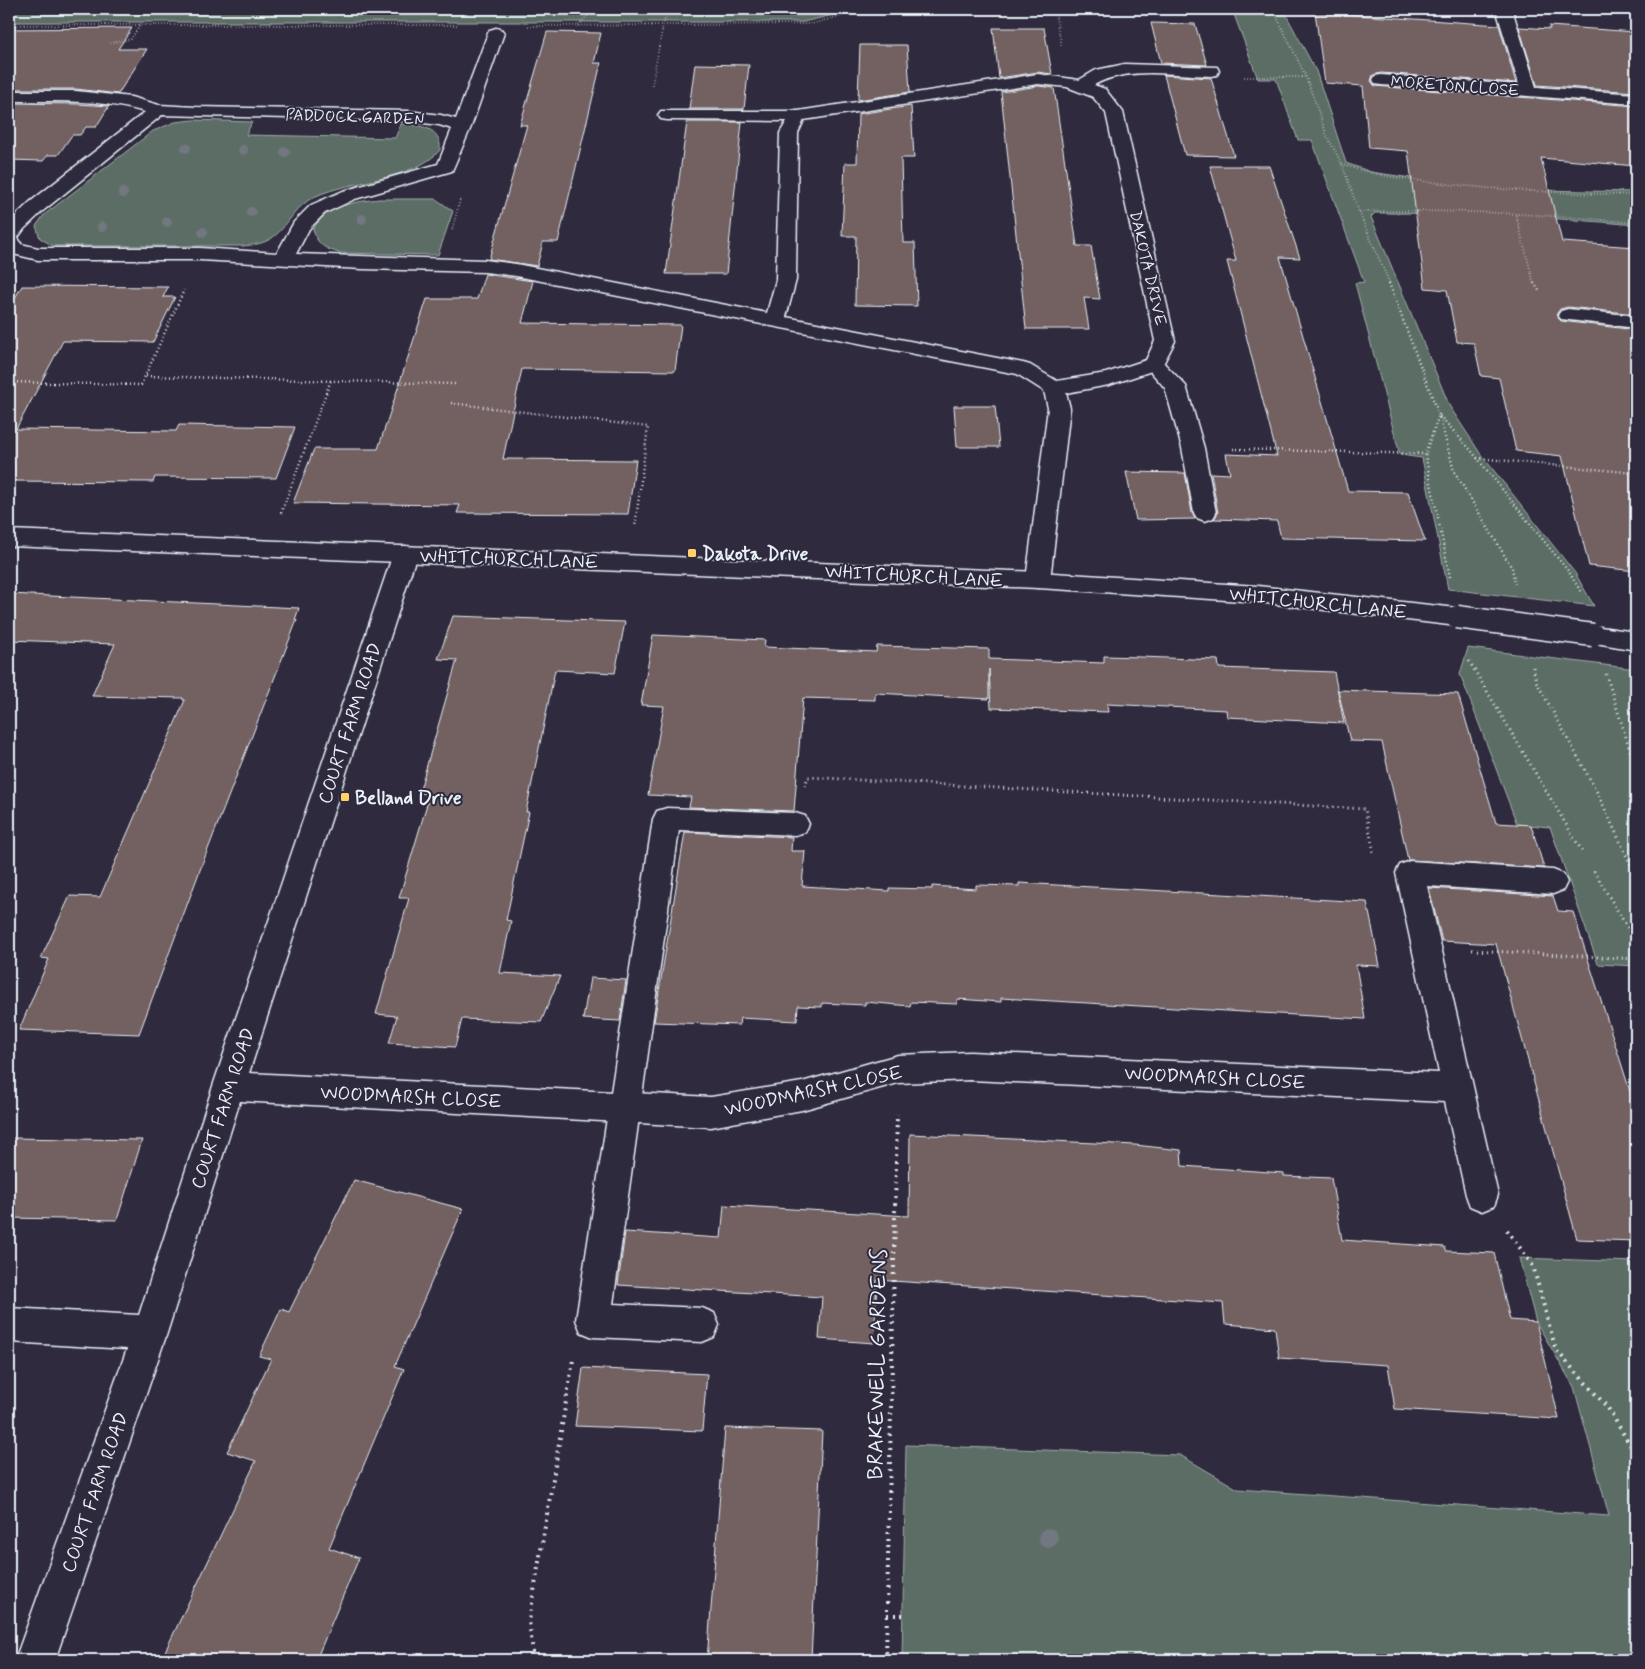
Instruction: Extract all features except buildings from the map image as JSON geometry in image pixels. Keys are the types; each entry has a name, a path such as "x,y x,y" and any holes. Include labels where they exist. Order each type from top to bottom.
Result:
{"street":[{"name":"MORETON CLOSE","path":"1504,9 1528,91"},
{"path":"283,259 301,226 318,209 349,195 446,167 496,33"},
{"path":"1080,86 1102,74 1125,69 1211,71"},
{"name":"DAKOTA DRIVE","path":"667,115 798,116 1038,79 1070,82 1099,93 1114,112 1165,341 1154,364"},
{"name":"MORETON CLOSE","path":"1381,80 1636,99"},
{"name":"PADDOCK GARDEN","path":"9,96 76,96 130,102 158,110 408,116 441,120 462,127"},
{"path":"158,110 37,206 17,225 9,237 14,248 38,254 200,254 283,259 442,264 516,270 774,321 1003,363 1023,369 1054,388 1109,379 1154,364 1175,386 1193,448 1205,513"},
{"path":"774,321 786,280 789,133 798,116"},
{"path":"1568,315 1636,322"},
{"path":"1038,580 1059,408 1054,388"},
{"name":"WHITCHURCH LANE","path":"9,538 1038,580 1258,594 1457,617 1636,641"},
{"name":"COURT FARM ROAD","path":"35,1660 150,1334 229,1086 405,554"},
{"path":"702,1325 593,1320 667,819 795,824"},
{"path":"1482,1194 1410,873 1553,882"},
{"name":"WOODMARSH CLOSE","path":"229,1086 710,1112 802,1096 898,1069 970,1066 1457,1088"},
{"path":"9,1325 150,1334"}],"path":[{"path":"579,25 594,9"},
{"path":"667,115 647,115 663,25 670,9"},
{"path":"525,26 811,24 868,9"},
{"path":"1273,9 1306,77 1327,136 1342,164 1359,212 1418,357 1439,415 1454,471 1512,568 1516,586"},
{"path":"110,43 131,39 141,24"},
{"path":"9,25 459,26"},
{"path":"1211,71 1218,77 1306,77"},
{"path":"1342,164 1379,175 1474,188 1543,193 1636,195"},
{"path":"442,264 460,201 446,167"},
{"path":"1359,212 1407,210 1636,223"},
{"path":"1516,215 1534,285 1552,310 1568,315"},
{"path":"9,382 141,385 200,254"},
{"path":"146,376 455,384"},
{"path":"267,548 331,380"},
{"path":"451,403 648,426 634,534 645,563"},
{"path":"1193,448 1425,454"},
{"path":"1476,458 1636,473"},
{"path":"1531,658 1536,682 1597,792 1636,876"},
{"path":"795,824 808,777 1365,809 1375,857 1410,873"},
{"path":"1426,947 1636,959"},
{"name":"BRAKEWELL GARDENS","path":"886,1660 898,1069"},
{"path":"1482,1194 1533,1266 1556,1350 1608,1408 1636,1455"},
{"path":"534,1660 529,1621 571,1365 593,1320"},
{"path":"888,1615 903,1615"}],"green space":[{"path":"9,9 859,9 803,22 9,22"},
{"path":"1232,9 1283,9 1316,71 1346,163 1371,172 1431,181 1539,190 1636,192 1636,225 1473,215 1375,213 1371,217 1450,407 1480,453 1575,573 1594,606 1448,589 1422,458 1400,455 1355,283 1364,282 1312,140 1298,140 1276,79 1258,79"},
{"path":"193,120 252,122 246,135 395,138 401,124 415,125 428,129 437,136 440,142 440,150 429,160 415,168 399,174 330,191 308,200 278,233 269,240 258,244 243,246 53,246 40,238 36,226 44,215 153,131 175,122"},
{"path":"379,199 436,199 453,211 438,255 340,253 330,250 319,243 313,229 326,215 351,203"},
{"path":"1468,648 1636,669 1636,966 1598,964 1550,827 1517,824 1460,674"},
{"path":"1519,1258 1636,1262 1636,1660 902,1660 906,1445 1180,1455 1238,1489 1609,1516 1574,1387 1536,1322"}],"place":[{"name":"Dakota Drive","path":"692,553"},
{"name":"Belland Drive","path":"345,797"}]}
